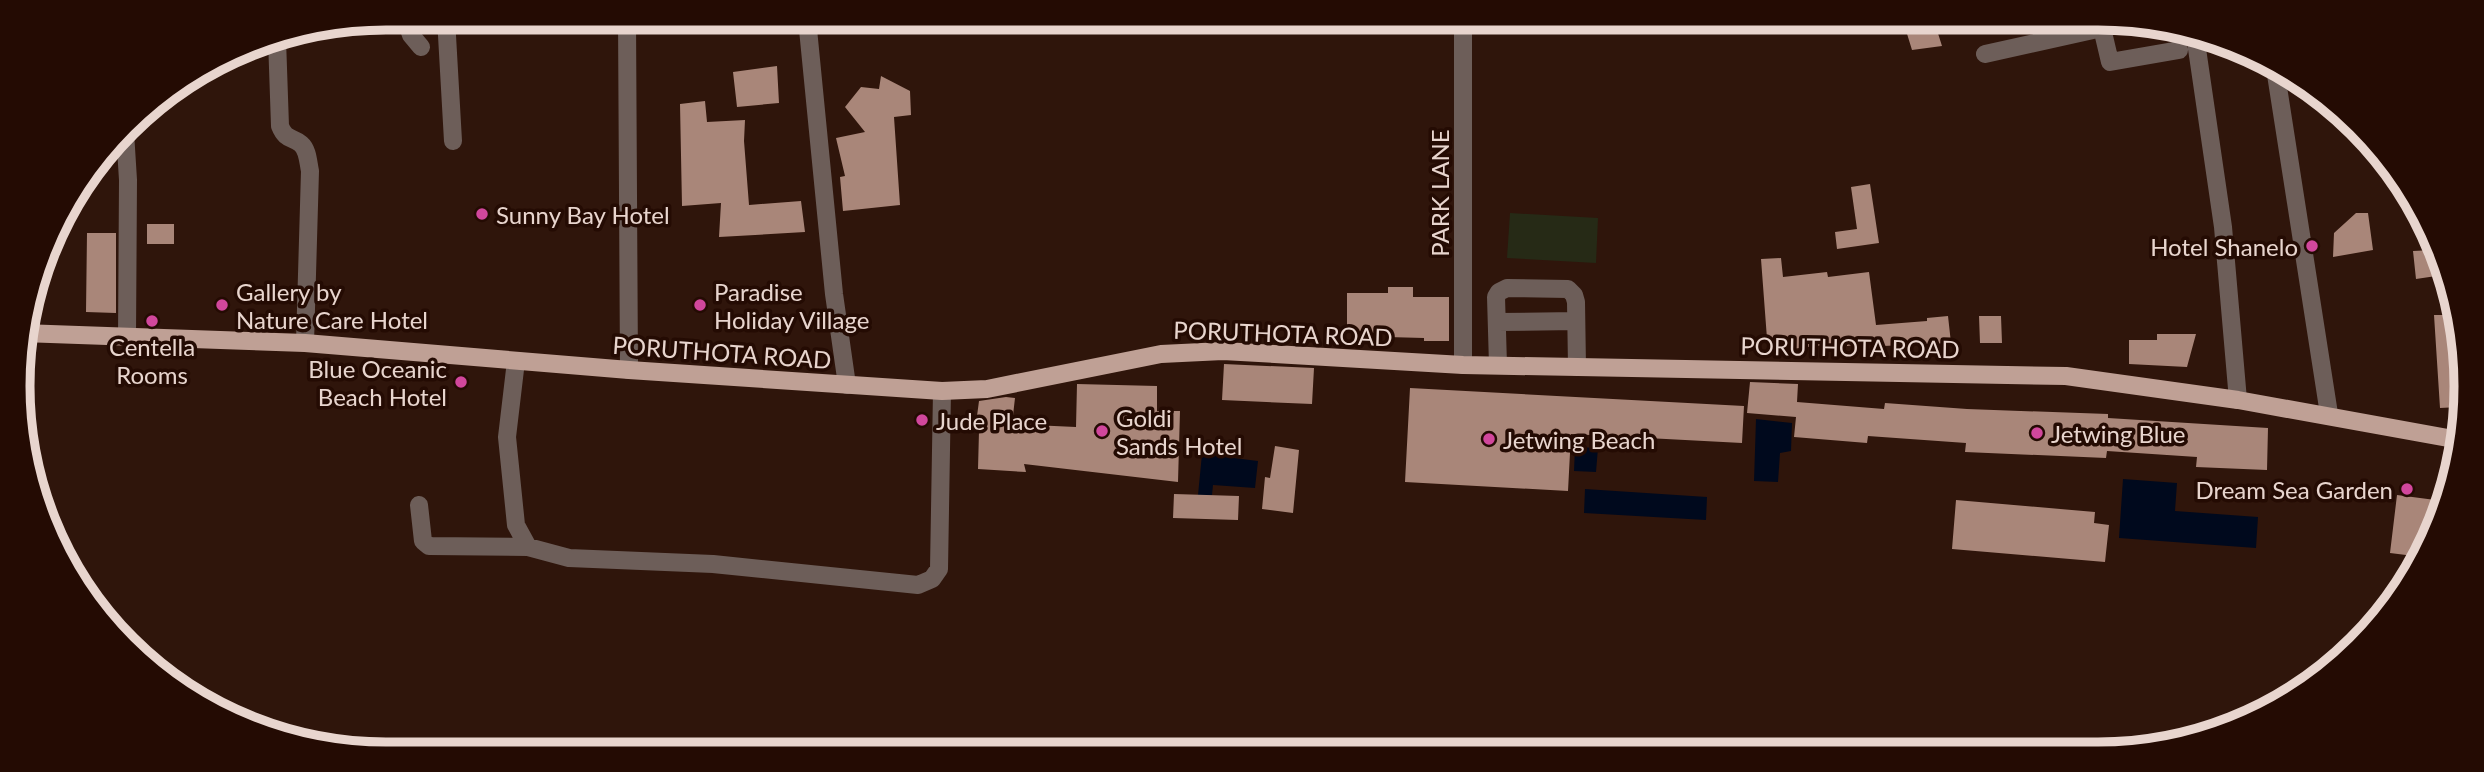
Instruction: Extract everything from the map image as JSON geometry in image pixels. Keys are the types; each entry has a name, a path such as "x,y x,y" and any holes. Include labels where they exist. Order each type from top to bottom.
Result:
{"main road":[{"name":"PORUTHOTA ROAD","path":"34,333 305,342 629,370 942,391 986,389 1161,354 1223,351 1463,365 2066,376 2329,414 2450,438"}],"street":[{"path":"409,30 421,47"},
{"path":"447,30 453,141"},
{"path":"627,30 629,370"},
{"path":"808,30 834,294 847,385"},
{"name":"PARK LANE","path":"1463,365 1464,30"},
{"path":"1985,54 2093,30"},
{"path":"2103,30 2110,62 2179,50"},
{"path":"2195,44 2223,227 2238,400"},
{"path":"277,47 280,127 288,138 301,143 307,152 310,171 305,342"},
{"path":"2276,77 2329,414"},
{"path":"126,143 127,338"},
{"path":"1499,365 1496,297 1499,292 1507,288 1568,289 1576,302 1577,367"},
{"path":"1497,322 1576,321"},
{"path":"516,361 508,437 516,525 528,547"},
{"path":"418,505 423,541 429,546 528,547 569,558 713,564 918,585 932,579 939,569 942,391"}],"green space":[{"path":"1510,213 1598,218 1596,263 1507,258"}],"water":[{"path":"1756,419 1792,423 1791,451 1780,453 1778,482 1754,481"},
{"path":"1575,447 1598,448 1596,472 1574,471"},
{"path":"1202,454 1258,461 1255,488 1213,485 1212,495 1198,495"},
{"path":"2123,479 2177,483 2175,511 2258,517 2256,548 2119,538"},
{"path":"1585,489 1707,497 1706,520 1584,513"}],"building":[{"path":"1906,30 1937,30 1942,46 1912,50"},
{"path":"777,66 779,103 737,107 733,72"},
{"path":"881,76 910,91 911,115 894,117 900,205 843,211 840,177 845,176 836,138 865,132 845,107 861,87 879,89"},
{"path":"705,101 707,122 745,120 749,205 801,201 805,232 719,237 721,203 682,206 680,104"},
{"path":"1870,184 1879,243 1837,249 1835,232 1857,229 1851,187"},
{"path":"2356,213 2368,213 2373,250 2333,257 2334,233"},
{"path":"147,224 174,224 174,244 147,244"},
{"path":"87,233 116,233 116,313 86,312"},
{"path":"2427,250 2437,276 2416,279 2413,251"},
{"path":"1781,258 1783,277 1827,272 1828,277 1869,272 1876,325 1927,321 1927,318 1948,316 1951,343 1883,346 1882,341 1847,346 1847,342 1768,352 1761,259"},
{"path":"1388,287 1413,287 1413,297 1449,297 1449,341 1387,337 1388,333 1347,333 1347,293 1388,293"},
{"path":"2434,315 2447,315 2453,363 2453,407 2440,408"},
{"path":"1979,316 2001,316 2002,343 1980,343"},
{"path":"2157,334 2196,334 2187,367 2129,364 2129,340 2157,340"},
{"path":"1224,364 1314,368 1312,404 1222,400"},
{"path":"1750,382 1798,384 1797,402 1884,409 1885,403 2108,414 2108,418 2268,428 2267,470 2196,467 2197,457 2107,451 2106,458 1965,452 1966,443 1868,436 1867,443 1794,437 1796,417 1747,413"},
{"name":"Goldi Sands Hotel","path":"1077,384 1157,386 1157,411 1180,411 1178,482 1024,464 1026,472 978,469 979,431 975,431 979,401 1015,398 1012,424 1076,427"},
{"name":"Jetwing Beach","path":"1410,388 1744,406 1742,443 1571,434 1568,491 1405,482"},
{"path":"1275,446 1299,450 1293,513 1262,509 1265,477 1270,478"},
{"path":"1174,494 1239,496 1238,520 1173,518"},
{"path":"2397,495 2435,500 2412,556 2390,553"},
{"path":"1956,500 2095,512 2094,523 2109,525 2105,562 1952,549"}],"place":[{"name":"Sunny Bay Hotel","path":"482,214"},
{"name":"Hotel Shanelo","path":"2312,246"},
{"name":"Gallery by Nature Care Hotel","path":"222,305"},
{"name":"Paradise Holiday Village","path":"700,305"},
{"name":"Centella Rooms","path":"152,321"},
{"name":"Blue Oceanic Beach Hotel","path":"461,382"},
{"name":"Jude Place","path":"922,420"},
{"name":"Goldi Sands Hotel","path":"1102,431"},
{"name":"Jetwing Blue","path":"2037,433"},
{"name":"Jetwing Beach","path":"1489,439"},
{"name":"Dream Sea Garden","path":"2407,489"}]}
